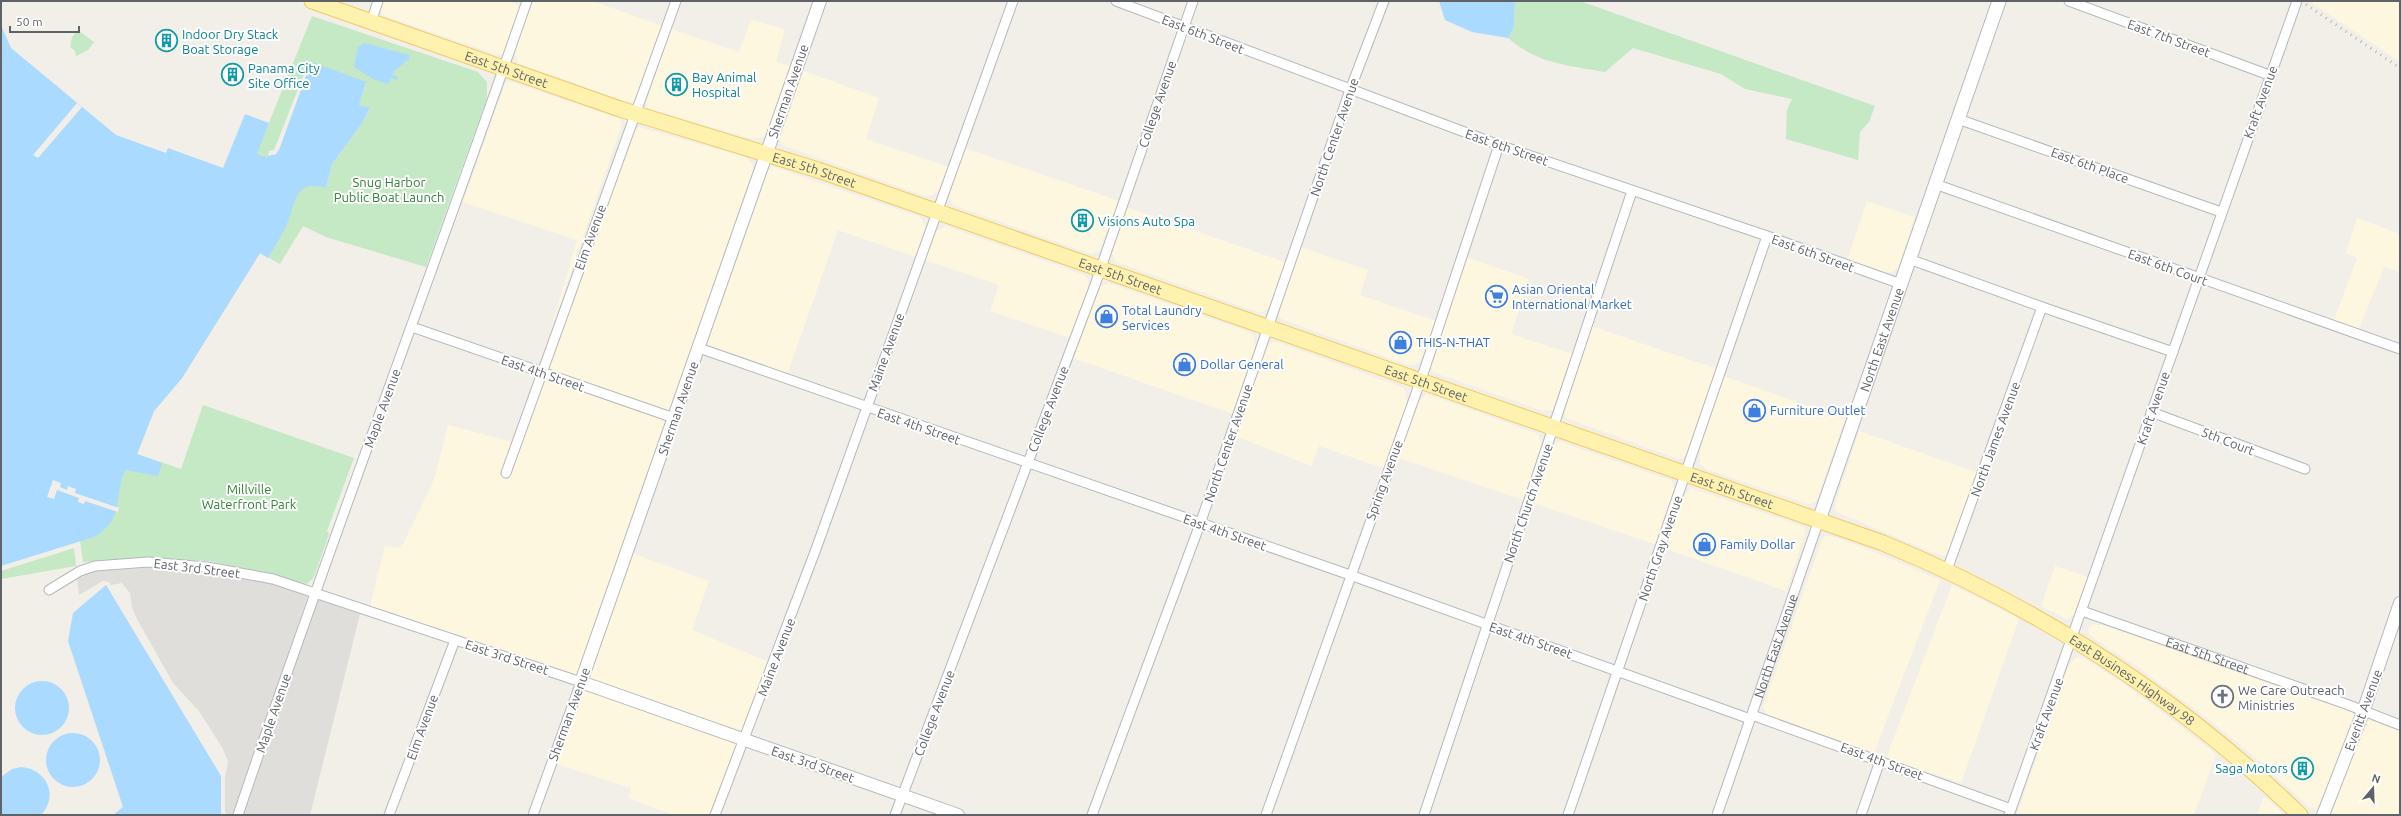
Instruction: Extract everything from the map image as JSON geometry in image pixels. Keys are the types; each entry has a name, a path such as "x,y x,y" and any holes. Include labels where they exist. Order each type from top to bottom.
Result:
{"main road":[{"name":"East 5th Street","path":"312,1 636,114 767,153 1100,268 1819,520 1947,570"},
{"name":"North East Avenue","path":"1819,520 1999,1"},
{"name":"East Business Highway 98","path":"1947,570 2073,638 2119,667 2181,712 2240,759 2300,815"}],"street":[{"path":"371,22 378,1"},
{"name":"Maple Avenue","path":"238,815 314,592 412,327 527,1"},
{"name":"Elm Avenue","path":"506,473 541,372 676,1"},
{"name":"Sherman Avenue","path":"533,815 699,348 820,1"},
{"name":"Maine Avenue","path":"715,815 745,740 816,549 1013,1"},
{"name":"East 6th Street","path":"1116,1 1499,145 1767,236 1901,284"},
{"name":"College Avenue","path":"895,815 1100,268 1192,1"},
{"name":"North Center Avenue","path":"1092,815 1200,524 1350,90 1384,1"},
{"name":"East 7th Street","path":"2069,1 2270,75"},
{"name":"Kraft Avenue","path":"2010,812 2073,638 2221,212 2297,1"},
{"name":"East 6th Place","path":"1958,119 2221,212"},
{"name":"Spring Avenue","path":"1266,815 1420,380 1499,145"},
{"name":"East 6th Court","path":"1935,184 2400,349"},
{"name":"North Church Avenue","path":"1424,815 1632,191"},
{"name":"North Gray Avenue","path":"1568,815 1767,236"},
{"path":"1909,259 2173,352"},
{"name":"North James Avenue","path":"1947,570 2042,307"},
{"name":"East 4th Street","path":"412,327 674,418"},
{"name":"East 4th Street","path":"699,348 866,408 1028,462 1200,524 1880,760 2010,812"},
{"name":"5th Court","path":"2151,412 2305,469"},
{"name":"North East Avenue","path":"1717,815 1819,520"},
{"name":"East 3rd Street","path":"49,590 80,571 95,566 148,562 208,567 256,575 314,592 581,682 958,815"},
{"name":"Everitt Avenue","path":"2323,815 2363,712 2400,603"},
{"name":"East 5th Street","path":"2082,611 2346,704 2363,712 2400,725"},
{"name":"Elm Avenue","path":"389,815 455,640"},
{"path":"1861,815 1880,760"}],"shaded area":[{"path":"383,1 508,1 522,6 506,48 502,54 498,55 384,16 380,11"},
{"path":"532,1 592,1 663,26 635,102 630,103 518,63 515,49"},
{"path":"2309,1 2400,1 2400,62 2361,36"},
{"path":"751,20 785,29 776,62 792,67 770,128 765,136 759,138 749,138 647,108 647,100 671,29 739,52"},
{"path":"801,70 879,98 866,139 949,167 940,190 933,195 925,196 782,145 779,140 780,132"},
{"path":"508,81 618,118 622,124 548,339 577,240 463,202 505,84"},
{"path":"639,127 745,157 752,164 753,169 671,411 548,369 635,130"},
{"path":"965,148 1119,201 1099,251 1091,254 953,205 949,197"},
{"path":"773,167 920,217 926,227 916,257 838,230 787,375 710,347 707,343 768,171"},
{"path":"1867,201 1915,217 1898,268 1892,272 1884,272 1847,260"},
{"path":"1126,207 1285,262 1269,307 1263,312 1257,312 1116,262 1112,252"},
{"path":"2357,218 2400,234 2400,272 2384,267 2359,329 2334,320 2357,258 2346,253"},
{"path":"945,226 1084,275 1088,280 1088,292 1071,338 990,311 999,285 925,260 935,232"},
{"path":"1300,247 1368,270 1360,295 1436,321 1420,361 1415,365 1408,365 1281,319 1279,315 1281,304"},
{"path":"1466,257 1529,279 1511,334 1572,354 1555,406 1552,410 1543,411 1433,372 1431,367"},
{"path":"1108,283 1249,332 1254,336 1255,351 1233,414 1073,358 1094,300 1101,287"},
{"path":"1591,326 1717,369 1688,453 1684,458 1678,459 1566,418 1564,410"},
{"path":"1272,342 1277,342 1404,388 1407,403 1383,468 1319,446 1311,466 1235,436 1266,348"},
{"path":"1723,376 1845,419 1817,500 1814,503 1808,504 1706,469 1700,464 1700,445"},
{"path":"544,379 667,421 578,677 370,606 385,546 401,548 434,480 448,425 512,442 500,476 508,479"},
{"path":"1427,394 1538,434 1541,445 1523,500 1396,457 1416,404"},
{"path":"1859,431 1979,473 1948,556 1936,554 1837,512 1835,509 1837,499"},
{"path":"1558,441 1672,481 1675,491 1657,545 1533,503 1555,444"},
{"path":"1691,488 1804,527 1805,534 1786,591 1664,548 1682,498"},
{"path":"1825,536 1831,536 1860,546 1940,580 1874,753 1768,716 1763,707 1822,540"},
{"path":"631,553 709,581 692,630 769,662 741,734 587,680"},
{"path":"2055,566 2091,578 2077,610 2068,620 2041,606"},
{"path":"147,567 206,572 265,582 308,596 233,815 226,815 225,811 225,777 228,762 223,749 199,711 173,683 137,619 132,608 130,593 122,583 111,585 109,582 103,581 79,595 77,578 95,571"},
{"path":"1952,585 2019,619 1961,783 1886,758"},
{"path":"317,599 360,614 310,815 243,815"},
{"path":"2094,624 2105,626 2352,711 2356,718 2321,804 2315,809 2308,806 2256,758 2207,718 2135,665 2089,635 2088,628"},
{"path":"2077,657 2084,658 2130,688 2216,754 2194,815 2017,815 2068,667"},
{"path":"583,690 737,744 710,815 673,815 628,798 631,788 556,764"},
{"path":"2366,719 2400,731 2400,815 2330,815"},
{"path":"2264,796 2285,815 2257,815"}],"green space":[{"path":"1515,1 1580,1 1875,106 1869,122 1860,132 1858,160 1786,139 1787,110 1792,99 1745,89 1721,74 1633,48 1605,72 1554,62 1531,53 1519,47 1508,38 1514,27"},
{"path":"312,16 478,72 487,82 487,98 426,267 326,237 303,226 280,264 260,253 182,378 154,411 137,454 181,469 203,405 354,458 327,531 329,534 314,577 307,584 210,561 154,559 83,562 80,540 283,186 317,185 326,188 332,164 363,122 370,109 359,105 366,82 282,154 250,170"},
{"path":"78,30 94,42 88,50 76,56 75,51 70,47 72,37"},
{"path":"74,548 76,566 1,579 1,571"}],"water":[{"path":"1439,1 1515,1 1514,27 1508,38 1472,32 1445,20"},
{"path":"1,25 11,48 116,135 166,153 168,148 223,168 245,114 269,123 257,154 267,158 269,153 275,151 310,65 315,63 366,82 359,105 370,108 363,122 332,164 326,188 308,186 302,189 298,194 286,226 268,258 260,253 182,378 154,411 137,454 162,463 158,476 126,470 122,479 115,514 111,522 104,530 94,537 1,566"},
{"path":"365,43 409,55 410,58 393,72 388,84 373,79 354,67 358,47"},
{"path":"106,585 221,776 221,815 113,815 123,807 68,641 73,613"},
{"path":"37,681 47,681 57,685 65,693 69,703 69,713 65,723 57,731 47,735 37,735 27,731 19,723 15,713 15,703 19,693 27,685"},
{"path":"73,733 83,735 92,741 98,750 100,760 98,770 92,779 83,785 73,787 63,785 54,779 48,770 46,760 48,750 54,741 63,735"},
{"path":"21,767 38,773 44,778 48,785 49,800 41,815 3,815 1,813 1,777 12,769"}],"pier":[{"path":"308,64 313,64 306,76 279,150 276,154 268,156 269,151 274,150"},
{"path":"77,103 82,107 38,158 33,155"},
{"path":"53,480 61,483 60,487 67,490 68,486 76,489 75,493 119,508 118,512 85,501 84,504 78,502 79,498 57,490 54,499 47,497"}],"waterway":[{"path":"391,76 396,78"}],"railway":[{"path":"2301,1 2400,68"}],"place":[{"name":"Indoor Dry Stack Boat Storage","path":"166,41"},
{"name":"Panama City Site Office","path":"233,75"},
{"name":"Bay Animal Hospital","path":"677,84"},
{"name":"Visions Auto Spa","path":"1082,221"},
{"name":"Asian Oriental International Market","path":"1496,296"},
{"name":"Total Laundry Services","path":"1107,317"},
{"name":"THIS-N-THAT","path":"1401,342"},
{"name":"Dollar General","path":"1185,364"},
{"name":"Furniture Outlet","path":"1754,410"},
{"name":"Family Dollar","path":"1704,544"},
{"name":"We Care Outreach Ministries","path":"2222,697"},
{"name":"Saga Motors","path":"2303,768"}],"park label":[{"name":"Snug Harbor Public Boat Launch","path":"389,190"},
{"name":"Millville Waterfront Park","path":"249,496"}]}
